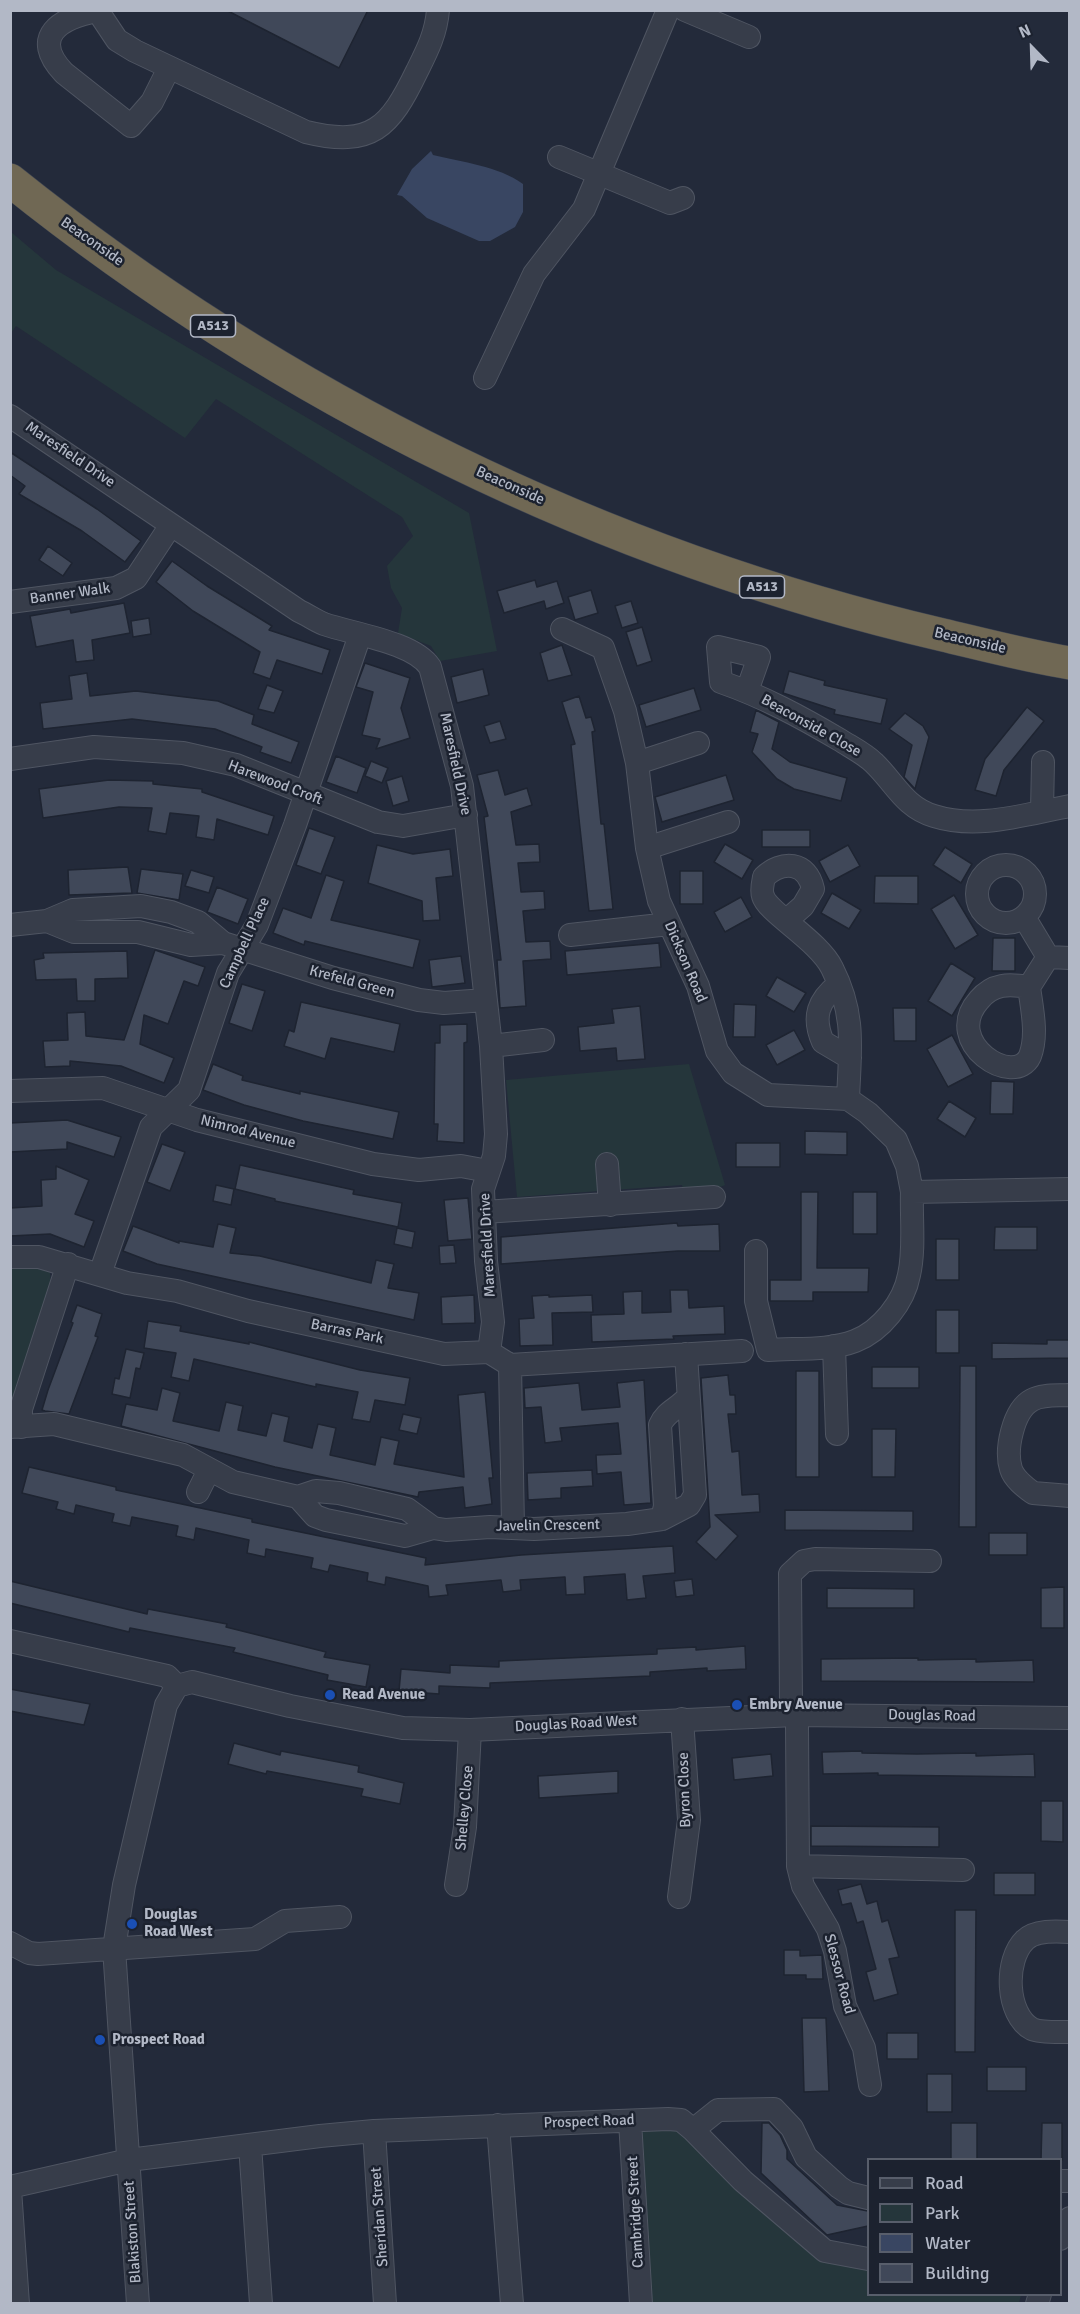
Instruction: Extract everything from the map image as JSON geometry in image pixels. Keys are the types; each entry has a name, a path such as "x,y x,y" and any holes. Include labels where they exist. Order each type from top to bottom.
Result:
{"highway":[{"name":"Beaconside","path":"10,180 61,220 243,346 363,417 468,468 683,559 770,589 895,624 1070,663"}],"street":[{"path":"169,68 152,102 131,126 55,64 50,52 50,40 55,28 63,21 97,11 117,40 169,68 306,132 327,137 351,136 371,132 386,123 400,108 435,34 438,10"},
{"path":"485,378 534,274 584,209 668,10"},
{"path":"685,10 749,38"},
{"path":"559,157 670,203 683,198"},
{"name":"Maresfield Drive","path":"10,416 300,611 322,623 409,651 424,658 430,667 462,786 491,1046 496,1134 494,1156 483,1189 486,1261 493,1322 489,1352"},
{"name":"Banner Walk","path":"10,602 116,588 136,578 171,525"},
{"name":"Dickson Road","path":"562,629 603,648 625,711 636,763 647,848 659,901 698,986 717,1051 733,1073 768,1095 848,1100"},
{"name":"Campbell Place","path":"100,1274 151,1127 189,1090 228,973 231,946 257,925 306,794 360,635"},
{"name":"Beaconside Close","path":"747,691 792,712 853,748 880,754 909,804 935,817 973,821 1000,820 1070,806"},
{"path":"636,763 698,743"},
{"name":"Harewood Croft","path":"10,759 94,747 183,753 236,765 378,822 403,826 466,815"},
{"path":"1042,811 1043,762"},
{"path":"647,848 728,822"},
{"path":"1024,917 1059,958 1029,987"},
{"path":"756,1251 756,1301 768,1350 834,1346 856,1340 892,1313 909,1275 912,1192 907,1166 896,1140 868,1113 848,1100 848,1006 824,953 787,920"},
{"name":"Krefeld Green","path":"10,926 47,921 74,932 138,932 191,945 231,946 333,978 419,1000 444,1003 485,1000"},
{"path":"570,935 669,924"},
{"path":"839,984 819,1003 816,1020 823,1042 849,1058"},
{"path":"491,1046 543,1040"},
{"name":"Nimrod Avenue","path":"10,1091 103,1088 197,1120 373,1164 419,1170 461,1166 488,1170"},
{"path":"607,1164 610,1205"},
{"path":"912,1192 1070,1189"},
{"path":"484,1212 714,1197"},
{"name":"Barras Park","path":"10,1257 39,1257 127,1283 177,1291 249,1311 444,1354 489,1352"},
{"path":"16,1427 68,1264"},
{"path":"834,1346 837,1434"},
{"path":"489,1352 510,1365 742,1351"},
{"name":"Javelin Crescent","path":"16,1427 54,1424 183,1455 233,1482 298,1497 316,1491 339,1493 407,1509 433,1528 446,1530 513,1527 534,1529 662,1519 689,1505 695,1495 686,1354"},
{"path":"510,1365 513,1527"},
{"path":"1070,1395 1037,1398 1020,1411 1014,1425 1009,1458 1011,1472 1033,1493 1070,1496"},
{"path":"662,1519 665,1506 660,1425 665,1414 681,1406 688,1397"},
{"path":"198,1492 209,1470"},
{"path":"795,1715 791,1704 789,1590 790,1574 795,1566 814,1559 930,1561"},
{"name":"Douglas Road West","path":"10,1641 167,1676 177,1686 192,1682 290,1706 403,1728 470,1730 795,1715"},
{"path":"129,2160 114,1948 124,1885 166,1705 177,1686"},
{"name":"Douglas Road","path":"795,1715 1070,1718"},
{"name":"Slessor Road","path":"795,1715 798,1866 803,1886 828,1929 835,1951 845,2006 864,2048 870,2085"},
{"name":"Byron Close","path":"678,1897 689,1820 682,1719"},
{"name":"Shelley Close","path":"456,1885 465,1827 470,1730"},
{"path":"798,1866 963,1870"},
{"path":"10,1942 29,1953 38,1954 255,1939 285,1921 340,1917"},
{"path":"1070,1932 1039,1933 1024,1940 1016,1956 1010,1977 1017,2009 1024,2022 1034,2030 1070,2032"},
{"path":"693,2130 718,2110 774,2109 792,2128 806,2157 839,2187 848,2193 867,2198"},
{"name":"Prospect Road","path":"10,2188 129,2160 374,2131 681,2120 743,2181 825,2251 867,2259"},
{"name":"Cambridge Street","path":"630,2121 641,2304"},
{"path":"498,2125 512,2304"},
{"name":"Sheridan Street","path":"374,2131 385,2304"},
{"path":"250,2145 261,2304"},
{"name":"Blakiston Street","path":"129,2160 138,2304"},
{"path":"10,2188 18,2304"},
{"path":"1062,2235 1070,2218"}],"green space":[{"path":"11,232 56,270 469,513 497,651 440,661 431,646 398,633 402,608 391,588 387,566 413,536 402,517 216,399 185,438 16,326 11,333"},
{"path":"689,1064 725,1185 708,1192 683,1193 682,1185 517,1197 506,1080"},
{"path":"11,1266 46,1266 50,1273 51,1288 11,1403"},
{"path":"639,2130 674,2130 685,2135 838,2265 867,2268 867,2296 1021,2296 1019,2303 646,2303"}],"water":[{"path":"431,151 433,155 491,169 523,184 523,212 515,227 490,241 479,241 427,218 402,196 397,195 412,169"}],"building":[{"path":"226,10 368,10 339,68"},
{"path":"10,452 141,541 125,562 82,531 19,494 25,486 10,475"},
{"path":"48,546 72,563 63,576 39,560"},
{"path":"172,561 207,586 272,626 269,630 330,650 322,674 277,660 270,679 253,673 260,652 193,611 156,582"},
{"path":"535,580 537,587 557,581 564,603 546,609 544,601 504,613 497,591"},
{"path":"591,590 598,613 575,620 568,597"},
{"path":"631,601 638,623 622,628 615,606"},
{"path":"124,603 130,633 92,640 94,660 76,662 73,640 36,647 30,616 70,609 71,613"},
{"path":"149,618 151,634 133,637 131,621"},
{"path":"642,627 652,661 637,666 626,632"},
{"path":"562,645 572,675 548,681 540,653"},
{"path":"365,663 410,678 401,708 410,738 376,749 380,739 362,735 373,692 356,687"},
{"path":"483,669 489,695 457,703 451,677"},
{"path":"789,671 825,681 824,685 887,699 881,724 834,714 835,710 783,693"},
{"path":"87,673 90,696 136,691 218,701 254,715 252,724 299,742 291,763 260,752 262,747 215,729 132,719 43,729 40,703 72,699 69,676"},
{"path":"267,685 283,691 274,713 258,709"},
{"path":"694,688 701,710 646,727 639,705"},
{"path":"579,696 586,718 591,717 595,731 592,732 601,824 604,824 613,909 589,911 571,745 575,744 562,702"},
{"path":"1027,707 1044,721 1004,770 996,796 975,790 985,759"},
{"path":"756,710 779,722 772,749 790,762 847,778 841,801 794,789 777,779 752,752 758,734 750,732"},
{"path":"905,713 923,726 929,737 915,789 904,777 912,745 889,729"},
{"path":"500,721 506,739 490,743 484,726"},
{"path":"336,756 366,768 357,793 326,782"},
{"path":"371,761 388,768 382,783 365,776"},
{"path":"498,770 505,795 527,788 532,805 511,812 516,845 539,844 540,862 518,863 521,892 544,891 545,909 523,911 526,942 550,941 551,959 523,961 526,1006 500,1008 497,960 501,960 484,817 488,816 477,775"},
{"path":"726,775 734,800 662,822 655,797"},
{"path":"402,776 409,801 393,806 386,781"},
{"path":"109,780 153,781 153,784 202,789 202,792 274,816 268,835 217,819 214,840 196,837 199,816 170,813 166,834 148,831 152,808 119,807 43,818 39,789"},
{"path":"309,828 335,837 321,874 296,865"},
{"path":"762,830 810,830 810,847 762,847"},
{"path":"725,844 753,860 742,879 714,862"},
{"path":"377,845 413,854 450,849 453,876 436,878 440,920 423,921 422,901 368,883"},
{"path":"848,845 860,866 830,882 819,861"},
{"path":"945,847 972,864 961,883 933,865"},
{"path":"128,867 132,893 69,895 68,870"},
{"path":"141,869 183,874 179,900 137,893"},
{"path":"191,870 214,877 209,893 185,886"},
{"path":"680,871 703,871 703,904 680,904"},
{"path":"326,875 344,881 331,920 420,940 413,968 305,941 304,945 273,933 283,908 311,918"},
{"path":"875,876 918,876 918,904 874,903"},
{"path":"217,887 248,899 238,924 207,912"},
{"path":"832,893 861,910 849,929 821,913"},
{"path":"954,895 978,935 955,949 931,909"},
{"path":"741,897 752,917 725,932 714,912"},
{"path":"993,938 1015,938 1015,971 992,971"},
{"path":"659,943 661,967 567,975 565,951"},
{"path":"155,950 205,967 198,986 184,981 168,1024 144,1015 140,1044 174,1058 164,1083 121,1066 70,1061 70,1066 45,1067 43,1041 68,1040 67,1013 85,1012 86,1036 124,1040"},
{"path":"127,951 128,978 95,979 95,1001 77,1001 76,979 36,980 34,960 44,958 43,953"},
{"path":"461,956 465,983 432,987 429,960"},
{"path":"951,963 975,978 952,1016 928,1001"},
{"path":"777,977 806,993 794,1012 766,996"},
{"path":"242,984 265,991 252,1031 229,1023"},
{"path":"301,1002 400,1024 394,1052 331,1038 325,1059 284,1046 289,1030 294,1032"},
{"path":"734,1004 756,1005 755,1037 733,1037"},
{"path":"640,1006 645,1059 617,1061 616,1048 580,1051 578,1027 614,1023 612,1009"},
{"path":"893,1008 916,1008 916,1041 894,1041"},
{"path":"467,1024 467,1042 464,1043 464,1143 437,1141 438,1124 434,1124 435,1043 440,1043 440,1025"},
{"path":"794,1030 805,1050 777,1065 766,1045"},
{"path":"952,1035 973,1074 948,1087 927,1049"},
{"path":"213,1064 243,1076 242,1080 300,1094 300,1091 399,1112 393,1139 303,1121 244,1105 203,1090"},
{"path":"991,1081 1014,1082 1013,1114 990,1114"},
{"path":"949,1101 976,1118 965,1137 937,1119"},
{"path":"67,1120 121,1137 114,1157 67,1142 67,1149 10,1152 10,1123"},
{"path":"805,1131 847,1132 847,1155 805,1154"},
{"path":"736,1143 780,1143 780,1167 736,1167"},
{"path":"162,1144 185,1152 170,1191 147,1182"},
{"path":"240,1165 354,1190 353,1194 402,1203 398,1227 275,1201 275,1199 235,1189"},
{"path":"56,1166 89,1180 75,1214 94,1221 84,1247 50,1234 10,1236 10,1208 42,1206 41,1180 56,1179"},
{"path":"216,1185 234,1189 231,1205 213,1201"},
{"path":"801,1192 818,1192 817,1268 869,1268 868,1292 813,1292 813,1301 770,1301 770,1280 801,1280"},
{"path":"853,1192 877,1192 877,1234 853,1234"},
{"path":"468,1198 472,1239 448,1241 444,1200"},
{"path":"677,1223 678,1226 719,1224 720,1251 678,1251 501,1264 501,1237"},
{"path":"218,1224 236,1228 230,1253 260,1256 371,1283 376,1260 394,1264 388,1288 419,1293 414,1320 157,1264 123,1251 133,1226 179,1243 179,1241 213,1247"},
{"path":"995,1227 1037,1227 1037,1250 994,1250"},
{"path":"397,1228 415,1232 412,1248 394,1244"},
{"path":"936,1239 959,1239 959,1280 936,1280"},
{"path":"454,1245 456,1263 440,1264 439,1246"},
{"path":"670,1290 688,1290 689,1308 724,1306 725,1334 673,1336 674,1339 592,1342 591,1315 624,1314 623,1292 642,1291 642,1313 671,1312"},
{"path":"474,1295 475,1323 442,1324 441,1297"},
{"path":"549,1295 549,1297 592,1295 593,1312 552,1313 553,1345 520,1346 519,1319 534,1318 532,1296"},
{"path":"77,1305 102,1314 95,1336 98,1337 69,1414 45,1411 42,1410 48,1390 73,1323 71,1322"},
{"path":"936,1310 959,1310 959,1353 936,1353"},
{"path":"148,1321 181,1326 180,1331 249,1344 249,1342 360,1370 410,1378 405,1405 375,1400 370,1422 352,1419 358,1392 316,1384 316,1387 194,1359 189,1381 171,1377 176,1353 144,1348"},
{"path":"1047,1340 1070,1340 1070,1358 992,1359 992,1343 1047,1344"},
{"path":"126,1349 144,1353 140,1369 136,1368 130,1398 112,1394 115,1378 119,1379"},
{"path":"960,1366 976,1366 976,1527 959,1527"},
{"path":"872,1367 919,1367 919,1388 872,1388"},
{"path":"796,1371 819,1371 819,1477 796,1477"},
{"path":"728,1375 730,1395 735,1395 736,1414 728,1414 732,1452 739,1451 742,1495 759,1494 760,1512 715,1515 738,1536 716,1560 696,1542 710,1527 701,1378"},
{"path":"644,1380 651,1503 624,1505 621,1472 597,1474 596,1455 621,1454 618,1423 560,1428 562,1441 545,1443 541,1407 525,1408 524,1388 579,1383 582,1410 620,1407 617,1383"},
{"path":"162,1388 180,1393 173,1421 219,1431 226,1402 243,1406 238,1430 266,1436 272,1413 289,1417 284,1441 312,1448 318,1424 336,1428 330,1455 375,1465 381,1437 399,1441 394,1464 464,1477 458,1395 485,1392 493,1478 489,1478 492,1504 465,1508 463,1487 419,1492 418,1497 275,1467 121,1426 126,1404 157,1410"},
{"path":"403,1414 421,1418 417,1434 399,1430"},
{"path":"872,1429 896,1429 895,1477 872,1477"},
{"path":"29,1467 116,1487 116,1490 252,1519 252,1522 426,1558 425,1565 521,1555 673,1546 675,1573 643,1576 646,1598 627,1600 625,1574 584,1577 585,1594 566,1595 565,1577 520,1580 521,1590 503,1592 501,1580 446,1585 448,1595 429,1597 428,1586 386,1577 385,1585 367,1581 368,1573 330,1565 328,1572 311,1568 313,1558 266,1549 265,1557 247,1553 249,1540 196,1528 194,1540 176,1536 178,1526 132,1517 130,1526 112,1522 114,1514 76,1505 74,1514 56,1509 58,1502 22,1493"},
{"path":"592,1470 593,1486 561,1488 561,1498 528,1500 527,1473"},
{"path":"785,1510 913,1511 913,1531 785,1530"},
{"path":"989,1533 1027,1533 1027,1555 989,1555"},
{"path":"692,1579 694,1595 676,1597 674,1581"},
{"path":"10,1581 147,1614 148,1609 227,1624 226,1627 326,1652 324,1657 370,1665 366,1687 327,1680 328,1675 233,1652 235,1648 130,1628 129,1632 10,1603"},
{"path":"1064,1587 1064,1628 1041,1628 1041,1588"},
{"path":"827,1588 914,1589 914,1608 827,1608"},
{"path":"745,1646 746,1669 707,1671 707,1668 650,1672 650,1676 490,1683 490,1688 439,1686 439,1694 399,1691 401,1669 450,1673 450,1665 499,1667 499,1661 657,1654 657,1649 696,1647 696,1650"},
{"path":"918,1658 918,1660 976,1659 976,1662 1033,1660 1034,1682 821,1681 821,1659"},
{"path":"10,1689 90,1704 84,1725 10,1711"},
{"path":"234,1743 280,1755 281,1751 359,1766 358,1772 404,1783 400,1804 361,1796 363,1789 267,1771 266,1774 228,1764"},
{"path":"862,1751 862,1753 917,1754 976,1753 976,1756 1034,1754 1035,1777 823,1774 822,1752"},
{"path":"771,1754 773,1776 734,1780 732,1758"},
{"path":"618,1771 618,1793 539,1798 538,1776"},
{"path":"1041,1801 1063,1801 1063,1842 1041,1841"},
{"path":"811,1826 939,1827 939,1847 811,1846"},
{"path":"994,1873 1035,1873 1035,1895 994,1895"},
{"path":"861,1884 867,1904 877,1901 882,1922 888,1920 899,1957 889,1959 898,1994 874,2001 866,1972 876,1969 863,1921 857,1923 851,1903 842,1905 838,1890"},
{"path":"955,1910 976,1910 975,2052 955,2052"},
{"path":"784,1950 800,1950 800,1956 822,1955 823,1979 806,1979 806,1975 784,1975"},
{"path":"802,2018 826,2018 829,2091 804,2092"},
{"path":"887,2033 918,2033 918,2059 887,2059"},
{"path":"987,2067 1026,2067 1026,2091 987,2091"},
{"path":"927,2074 952,2074 952,2112 927,2112"},
{"path":"762,2123 769,2123 780,2135 787,2150 787,2159 837,2205 867,2211 867,2226 827,2235 761,2173"},
{"path":"951,2123 977,2123 977,2158 951,2158"},
{"path":"1042,2123 1062,2123 1062,2158 1041,2158"}],"place":[{"name":"Read Avenue","path":"330,1695"},
{"name":"Embry Avenue","path":"737,1705"},
{"name":"Douglas Road West","path":"132,1924"},
{"name":"Prospect Road","path":"100,2040"}]}
